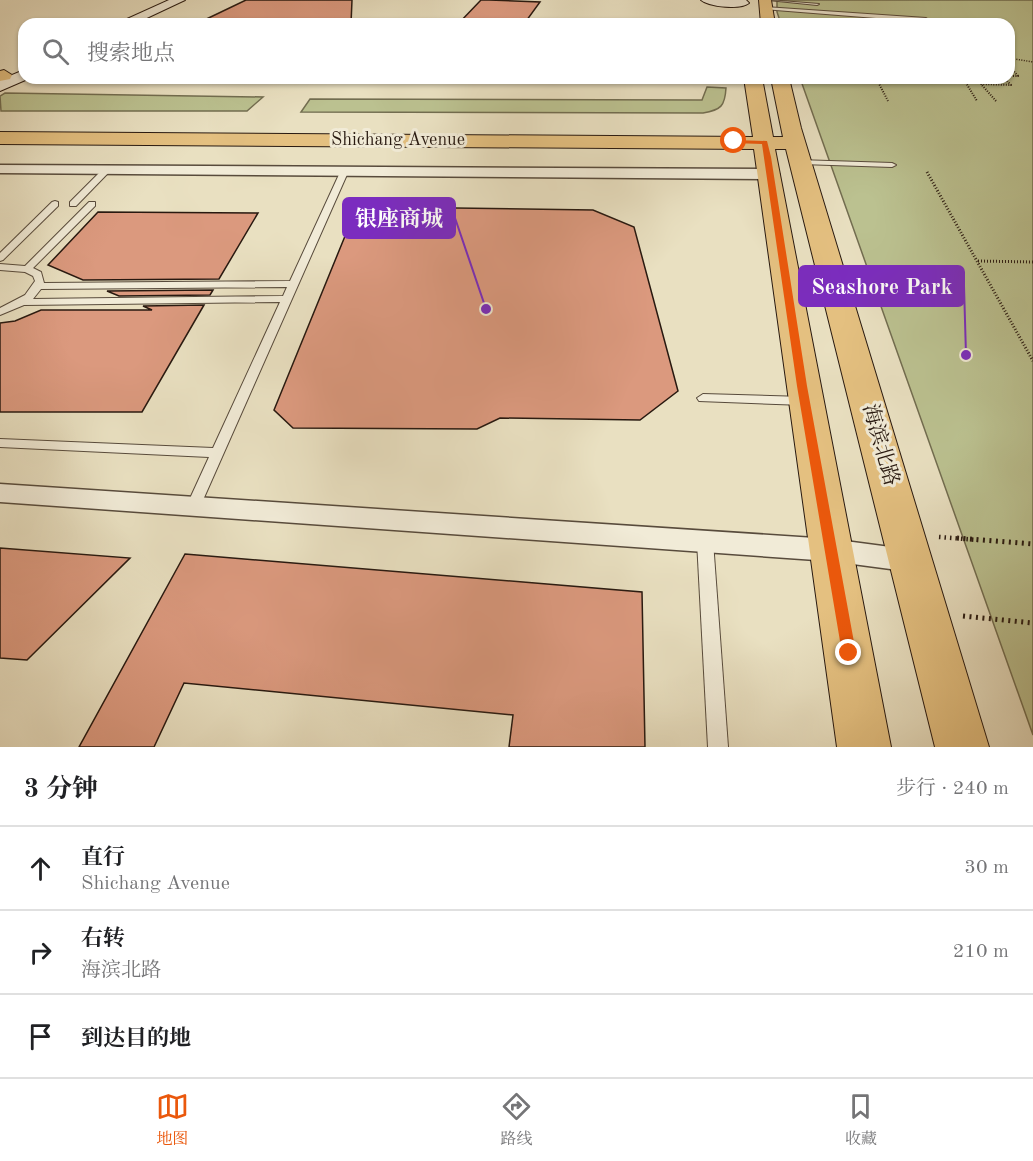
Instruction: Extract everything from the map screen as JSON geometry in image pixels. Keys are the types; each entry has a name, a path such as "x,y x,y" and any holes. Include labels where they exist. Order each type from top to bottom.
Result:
{"main road":[{"path":"137,18 179,0"},
{"path":"156,18 196,0"},
{"path":"706,0 744,6"},
{"path":"767,3 768,18"},
{"path":"1,78 18,70"},
{"path":"1,78 18,76"},
{"path":"754,84 777,155"},
{"path":"737,116 743,114 754,84"},
{"path":"780,84 777,155 805,401 864,747"},
{"path":"617,134 676,123"},
{"name":"Shichang Avenue","path":"1,128 617,134 777,155"},
{"path":"617,134 706,150 777,155"},
{"name":"海滨北路","path":"777,155 909,547 962,747"}],"street":[{"path":"0,169 345,170 777,155"},
{"path":"0,493 830,550 909,547"}],"lane":[{"path":"767,3 822,4"},
{"path":"767,3 907,18"},
{"path":"777,155 892,165"},
{"path":"74,204 108,169"},
{"path":"194,505 345,170"},
{"path":"0,258 55,204"},
{"path":"27,269 92,204"},
{"path":"0,267 27,269 37,274 40,281 39,286 23,302 0,312"},
{"path":"39,286 294,284"},
{"path":"23,302 287,299"},
{"path":"702,398 805,401"},
{"path":"0,443 218,453"},
{"path":"705,541 718,747"}],"path":[{"path":"1015,59 1033,62"},
{"path":"879,84 888,101"},
{"path":"967,84 977,101"},
{"path":"981,84 1011,84"},
{"path":"981,84 996,101"},
{"path":"927,172 1033,361"},
{"path":"977,261 1033,262"},
{"path":"909,547 1033,544"},
{"path":"927,612 1033,623"}],"green space":[{"path":"777,0 1033,0 1033,735 802,84 1015,84 1015,18 779,18"},
{"path":"707,87 726,88 721,106 703,113 301,112 310,99 702,100"},
{"path":"5,93 263,97 247,111 1,111 0,96"}],"building":[{"path":"246,0 352,0 351,18 208,18"},
{"path":"481,0 540,2 528,18 464,18"},
{"path":"382,207 593,210 634,227 678,391 640,420 500,418 477,429 293,428 274,410 352,219"},
{"path":"98,212 258,213 219,279 83,280 48,265"},
{"path":"213,290 210,295 119,296 107,291"},
{"path":"204,305 142,412 0,412 0,323 15,321 41,310 152,310 143,306"},
{"path":"0,548 130,558 27,660 0,658"},
{"path":"185,554 642,592 645,747 509,747 513,715 184,683 154,747 79,747"}],"place":[{"name":"银座商城","path":"486,309"},
{"name":"Seashore Park","path":"966,355"}],"route":[{"path":"734,141 765,142 802,386 849,653"}]}
